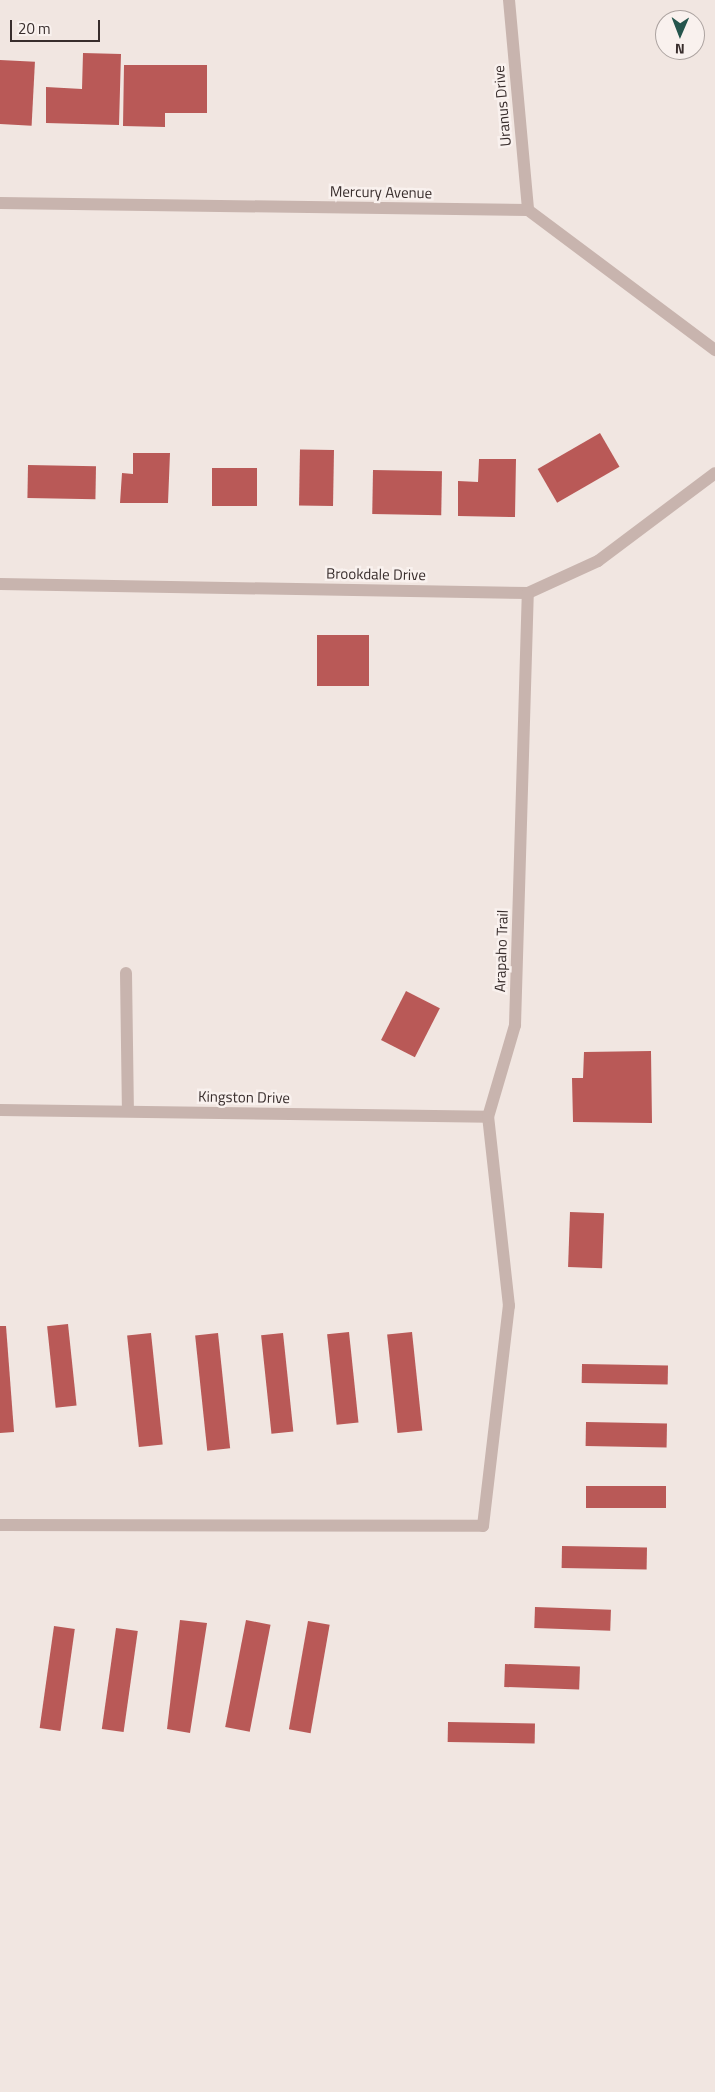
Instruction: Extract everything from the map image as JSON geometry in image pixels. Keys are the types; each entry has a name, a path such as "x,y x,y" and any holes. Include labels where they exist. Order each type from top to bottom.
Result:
{"street":[{"name":"Uranus Drive","path":"509,0 528,210"},
{"name":"Mercury Avenue","path":"0,203 528,210"},
{"path":"528,210 715,350"},
{"name":"Brookdale Drive","path":"0,584 528,593 598,561 715,473"},
{"name":"Arapaho Trail","path":"0,1525 483,1526 509,1306 488,1117 515,1025 528,593"},
{"path":"126,973 128,1111"},
{"name":"Kingston Drive","path":"0,1110 488,1117"}],"building":[{"path":"83,53 121,54 119,125 46,123 46,87 82,89"},
{"path":"0,60 35,62 32,126 0,124"},
{"path":"124,65 207,65 207,113 165,113 165,127 123,126"},
{"path":"600,433 620,467 557,503 538,469"},
{"path":"300,449 334,450 333,506 299,505"},
{"path":"133,453 170,453 168,503 120,503 122,473 133,474"},
{"path":"479,459 516,459 515,517 458,516 458,481 478,482"},
{"path":"28,465 96,466 95,499 27,498"},
{"path":"212,468 257,468 257,506 212,506"},
{"path":"373,470 442,471 441,515 372,514"},
{"path":"317,635 369,635 369,686 317,686"},
{"path":"406,991 440,1008 415,1057 381,1040"},
{"path":"651,1051 652,1123 573,1122 572,1078 583,1078 584,1052"},
{"path":"570,1212 604,1213 602,1268 568,1267"},
{"path":"68,1324 77,1406 56,1408 47,1326"},
{"path":"0,1326 6,1326 14,1432 0,1433"},
{"path":"349,1332 359,1423 337,1425 327,1334"},
{"path":"412,1332 422,1430 397,1433 387,1335"},
{"path":"151,1333 163,1444 139,1447 127,1336"},
{"path":"218,1333 230,1448 207,1451 195,1335"},
{"path":"283,1333 293,1431 271,1434 261,1335"},
{"path":"582,1364 668,1366 668,1384 582,1383"},
{"path":"586,1422 667,1423 667,1447 586,1446"},
{"path":"586,1486 666,1486 666,1508 586,1508"},
{"path":"562,1546 647,1547 647,1569 562,1568"},
{"path":"535,1607 611,1610 610,1631 534,1628"},
{"path":"180,1620 207,1623 190,1733 167,1729"},
{"path":"246,1620 271,1625 250,1732 225,1727"},
{"path":"308,1621 330,1625 311,1733 289,1729"},
{"path":"54,1626 75,1629 60,1731 40,1728"},
{"path":"116,1628 138,1631 124,1732 102,1729"},
{"path":"505,1664 580,1667 579,1690 504,1687"},
{"path":"448,1722 535,1724 535,1744 448,1742"}]}
